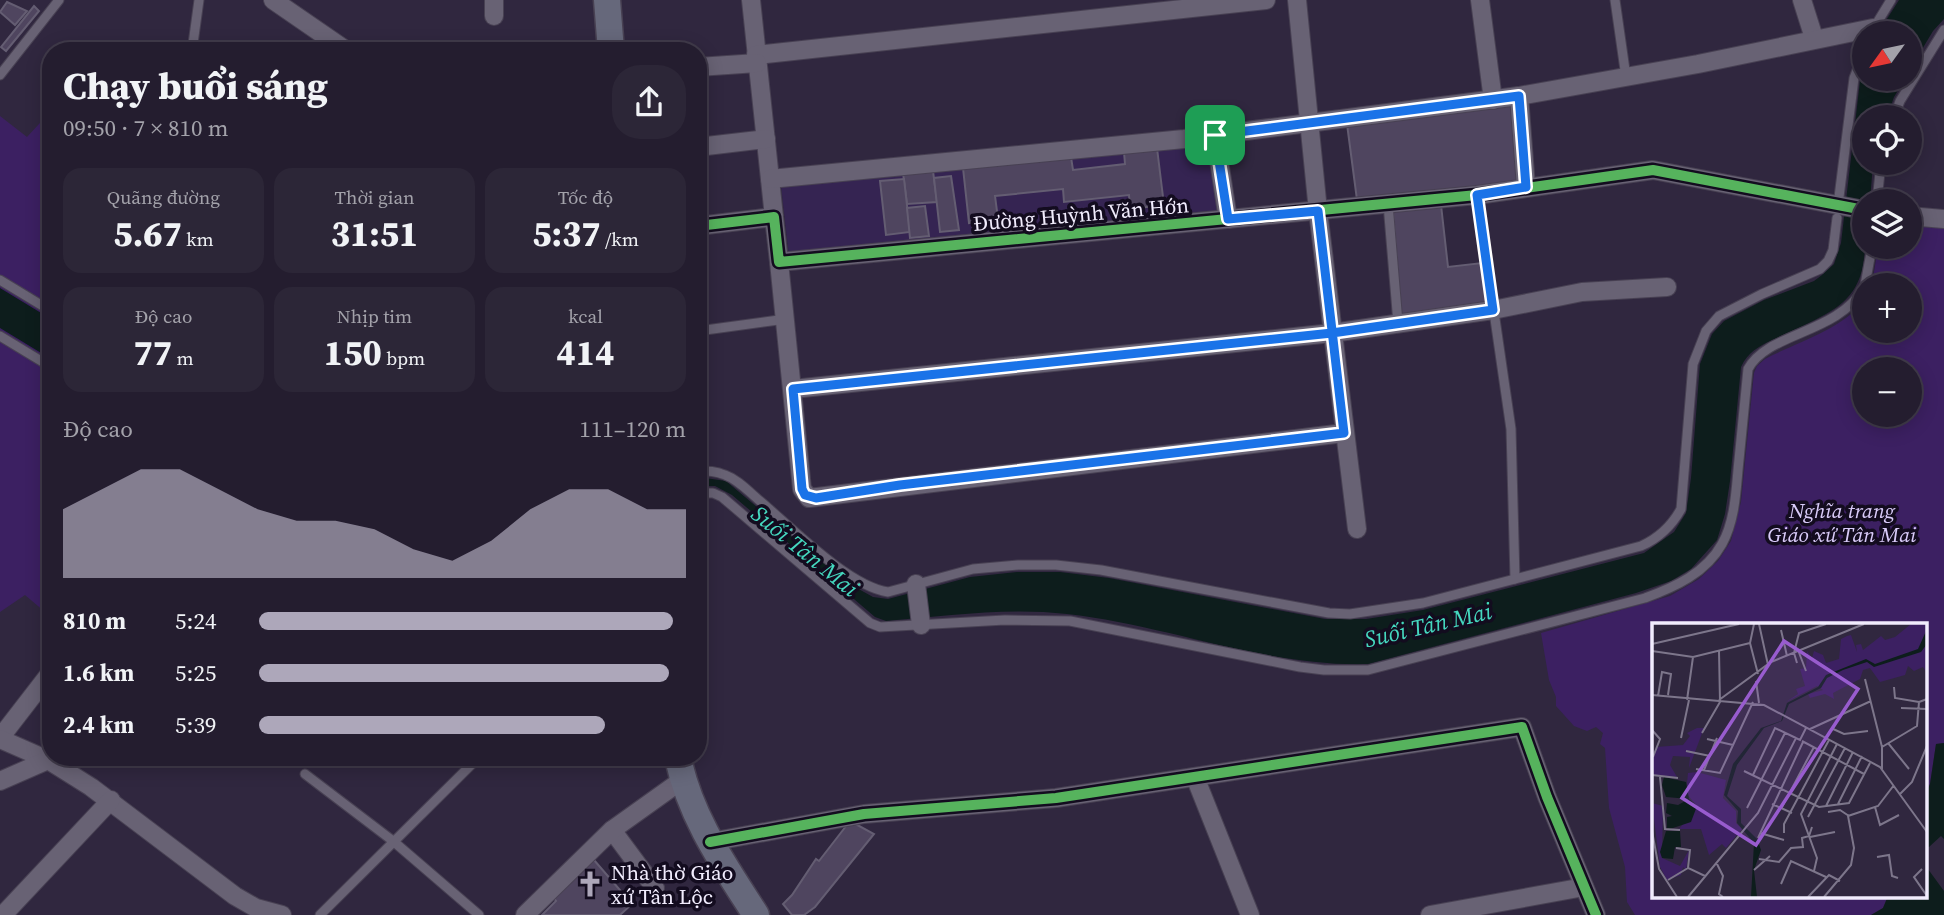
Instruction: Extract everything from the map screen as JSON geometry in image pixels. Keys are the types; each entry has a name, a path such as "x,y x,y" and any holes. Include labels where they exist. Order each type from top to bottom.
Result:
{"main road":[{"path":"607,0 610,42"},
{"path":"680,769 695,813 710,842 756,915"}],"street":[{"path":"273,0 333,42"},
{"path":"751,0 802,489 809,498 1344,433"},
{"path":"707,66 1266,0"},
{"path":"1297,0 1318,211 1357,529"},
{"path":"1480,0 1493,100"},
{"path":"1802,0 1814,38"},
{"path":"770,179 1215,135 1493,100 1698,64 1814,38 1852,33"},
{"path":"1519,96 1526,187"},
{"path":"1215,135 1228,219"},
{"path":"707,146 766,139"},
{"name":"Đường Huỳnh Văn Hớn","path":"779,262 1477,195 1653,170 1838,212 1852,211"},
{"path":"707,225 774,217"},
{"path":"1922,217 1944,219"},
{"path":"793,389 1332,333 1493,310 1582,292 1667,287"},
{"path":"916,584 921,625"},
{"path":"42,684 0,739 42,755"},
{"path":"710,842 864,814 1056,798 1522,727 1547,797 1596,915"},
{"path":"0,781 42,761"},
{"path":"61,766 111,800 235,896 256,908 282,915"},
{"path":"525,915 612,830 680,769"},
{"path":"1195,777 1250,915"},
{"path":"3,915 111,800"},
{"path":"612,830 656,888"},
{"path":"1430,915 1584,887"}],"lane":[{"path":"0,75 59,0"},
{"path":"193,42 200,0"},
{"path":"1615,0 1626,77"},
{"path":"1878,21 1891,0"},
{"path":"1898,105 1944,30"},
{"path":"707,471 733,478 833,563 862,584 888,593 974,569 1056,565 1134,575 1329,613 1350,614 1423,603 1641,546 1651,542 1673,523 1681,509 1693,364 1706,331 1719,316 1820,269 1828,261 1833,250 1852,91"},
{"path":"1477,195 1513,456 1515,579"},
{"path":"1388,204 1398,323"},
{"path":"0,280 42,306"},
{"path":"707,493 722,496 870,623 887,628 1005,620 1070,621 1300,667 1368,670 1645,598 1692,577 1723,544 1736,494 1748,369 1752,361 1769,349 1838,315 1852,303"},
{"path":"707,330 786,319"},
{"path":"0,336 42,362"},
{"path":"320,915 470,766"},
{"path":"305,774 393,841 479,915"}],"shaded area":[{"path":"1208,142 1220,213 789,256 781,185"}],"green space":[{"path":"0,116 27,137 42,121 42,609 25,595 0,612"},
{"name":"Nghĩa trang Giáo xứ Tân Mai","path":"1922,223 1944,226 1944,743 1936,744 1930,784 1926,793 1926,623 1652,623 1652,898 1887,898 1883,908 1871,915 1635,915 1627,902 1625,867 1609,808 1605,748 1600,744 1603,733 1596,727 1587,731 1574,726 1556,706 1541,633 1670,596 1699,579 1718,561 1731,541 1741,502 1754,373 1765,359 1831,328 1852,313 1852,343 1922,343 1922,273 1874,273 1876,259 1922,259"}],"water":[{"path":"1899,0 1944,0 1944,19 1922,49 1922,21 1886,21"},
{"name":"Suối Tân Mai","path":"1859,91 1898,91 1891,105 1857,105"},
{"name":"Suối Tân Mai","path":"1852,149 1852,175 1872,175 1871,189 1852,189 1852,259 1864,259 1861,273 1852,273 1852,292 1841,304 1820,318 1762,345 1750,354 1741,367 1725,514 1717,540 1691,569 1671,581 1636,593 1368,664 1292,659 1104,619 1045,612 999,612 886,621 875,617 732,495 715,486 707,486 707,478 726,481 846,582 873,597 888,599 970,577 1017,572 1060,572 1109,578 1325,619 1366,619 1423,610 1644,553 1674,532 1686,513 1700,364 1712,334 1724,321 1764,300 1814,281 1834,264 1841,243"},
{"path":"0,288 42,314 42,354 0,328"},
{"path":"1944,743 1944,839 1941,836 1929,847 1926,846 1926,793 1930,784 1936,744"},
{"path":"1926,866 1944,891 1944,915 1871,915 1883,908 1887,898 1926,898"}],"building":[{"path":"7,2 27,11 15,25 0,12"},
{"path":"34,6 39,11 6,51 1,47"},
{"path":"1512,104 1519,181 1357,200 1347,124"},
{"path":"1157,148 1164,205 1130,209 1129,195 1064,202 1063,189 995,196 998,219 969,223 963,168 1071,157 1073,170 1125,164 1124,152"},
{"path":"933,171 937,202 907,204 903,173"},
{"path":"951,176 959,230 940,232 934,178"},
{"path":"904,179 910,232 886,235 880,181"},
{"path":"1441,205 1448,267 1482,263 1487,304 1401,316 1393,211"},
{"path":"925,206 929,236 910,238 907,208"},
{"path":"850,821 874,834 815,907 804,915 792,915 783,904 816,859 819,861"},
{"name":"Nhà thờ Giáo xứ Tân Lộc","path":"594,860 632,904 620,915 542,915 556,901 553,897"}],"cycle path":[{"path":"707,225 774,217 779,262 1477,195 1653,170 1852,208"},
{"path":"710,842 864,814 1056,798 1522,727 1547,797 1596,915"}],"place":[{"name":"Nhà thờ Giáo xứ Tân Lộc","path":"590,884"}],"route":[{"path":"1215,135 1228,219 1318,211 1332,333 1344,433 900,485 816,498 809,498 803,493 793,389 1332,333 1493,310 1477,195 1526,187 1519,96 1215,135"}]}
